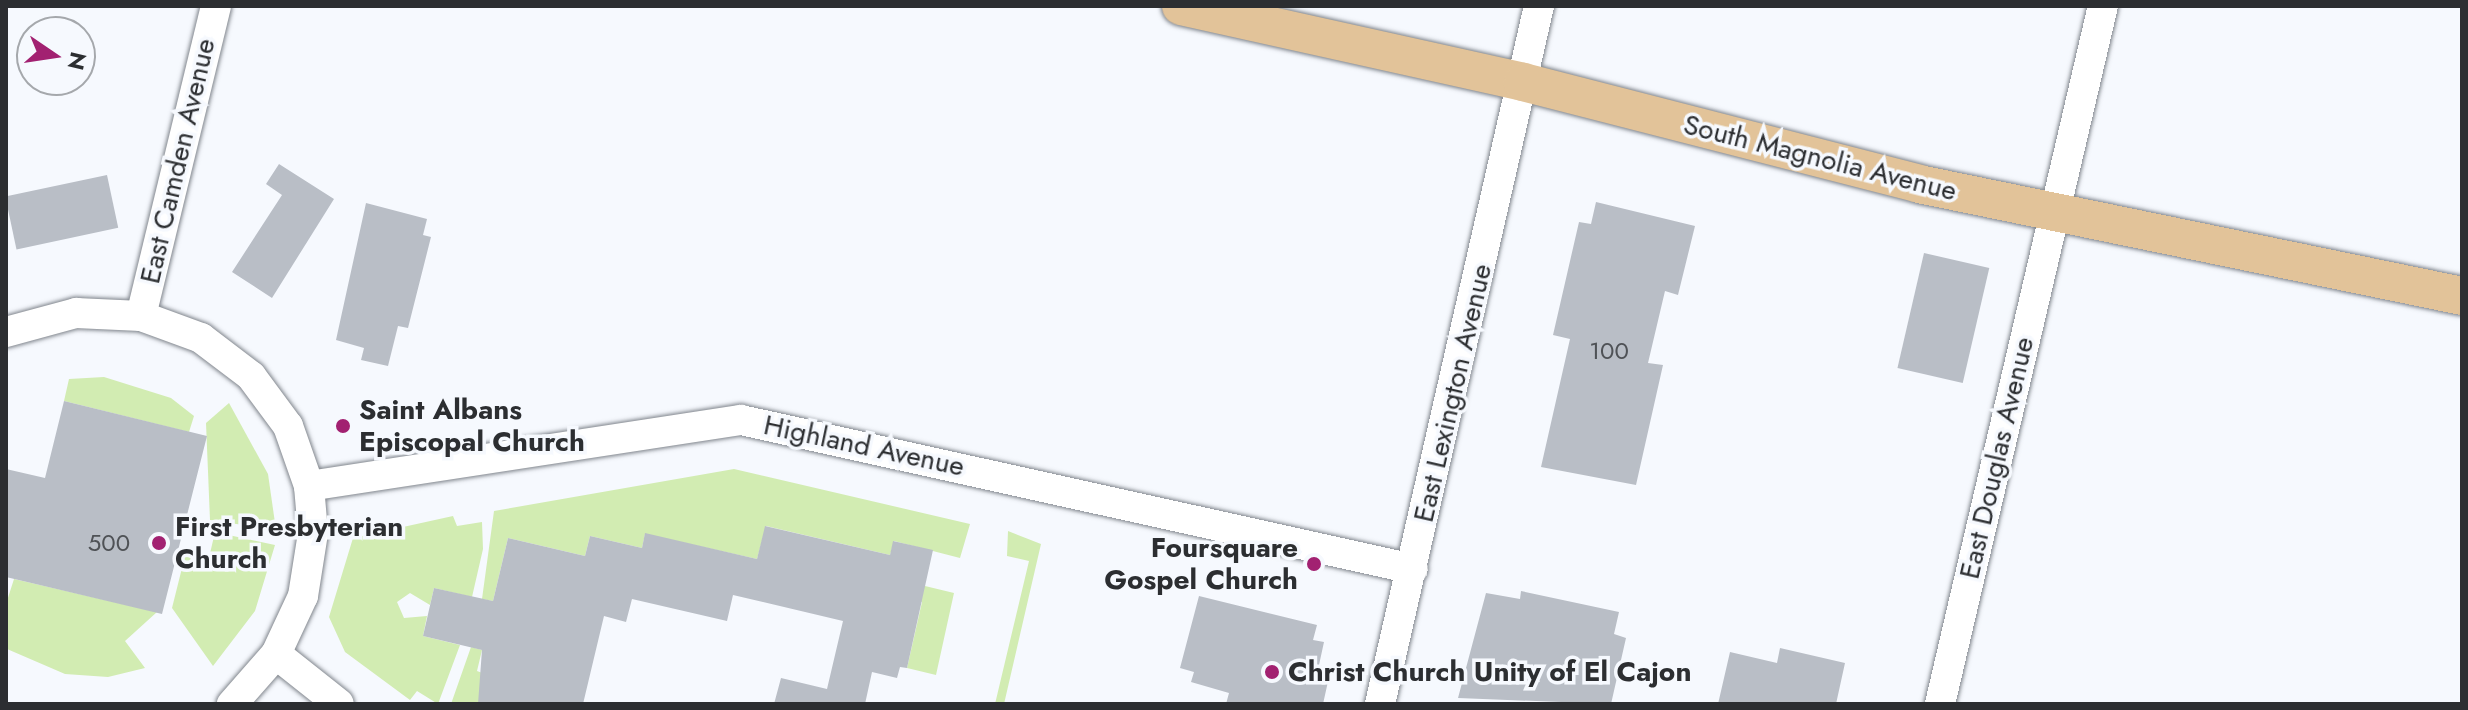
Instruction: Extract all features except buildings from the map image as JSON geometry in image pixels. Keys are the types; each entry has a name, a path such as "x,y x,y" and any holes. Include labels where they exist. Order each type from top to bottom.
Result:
{"main road":[{"name":"South Magnolia Avenue","path":"1181,6 1523,82 2054,213 2462,296"}],"street":[{"name":"East Camden Avenue","path":"141,316 216,6"},
{"name":"East Lexington Avenue","path":"1380,704 1539,6"},
{"name":"East Douglas Avenue","path":"1940,704 2103,6"},
{"path":"6,332 76,313 141,316 201,338 251,376 288,426 309,486 313,533 303,596 276,654 232,704"},
{"name":"Highland Avenue","path":"309,486 741,420 1413,569"},
{"path":"276,654 339,704"}],"green space":[{"path":"104,377 171,398 194,416 189,432 64,401 69,379"},
{"path":"229,403 268,474 276,530 210,520 206,423"},
{"path":"734,469 970,524 960,558 894,541 890,555 766,526 757,559 645,534 642,548 590,536 585,556 508,538 493,601 482,599 494,511"},
{"path":"453,516 457,526 482,522 483,549 472,597 434,588 430,605 410,593 397,602 404,618 427,616 423,636 460,645 438,704 417,691 410,700 345,652 329,617 353,538"},
{"path":"1008,531 1041,544 1004,704 995,704 1029,561 1007,556"},
{"path":"215,532 275,545 255,611 213,666 172,608 185,556 208,562"},
{"path":"14,579 157,612 125,641 145,668 108,677 65,674 7,649 6,604"},
{"path":"925,586 954,593 936,675 907,668 922,602 904,598"},
{"path":"471,647 482,650 477,671 485,674 479,704 451,704"}],"place":[{"name":"Saint Albans Episcopal Church","path":"343,426"},
{"name":"First Presbyterian Church","path":"159,543"},
{"name":"Foursquare Gospel Church","path":"1314,564"},
{"name":"Christ Church Unity of El Cajon","path":"1272,672"}]}
